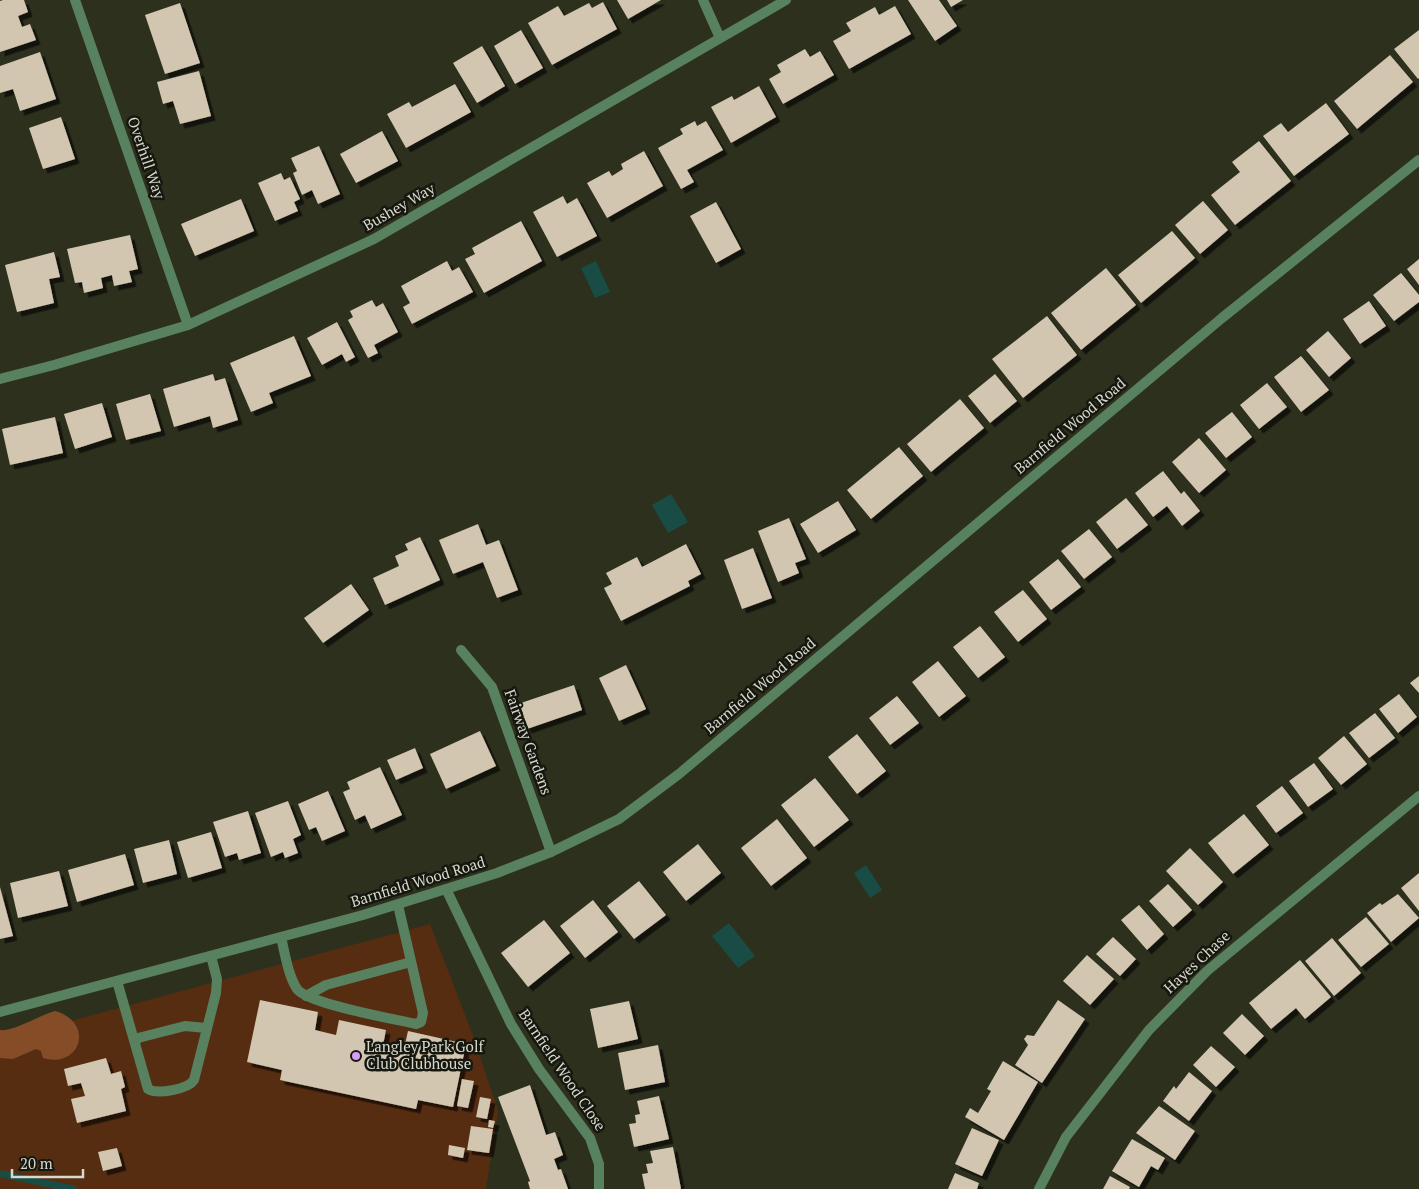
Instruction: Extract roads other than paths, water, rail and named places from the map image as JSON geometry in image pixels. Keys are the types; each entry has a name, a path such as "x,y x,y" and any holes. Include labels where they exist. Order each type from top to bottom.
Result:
{"street":[{"name":"Overhill Way","path":"75,0 188,325"},
{"path":"702,0 720,38"},
{"name":"Bushey Way","path":"0,379 54,366 188,325 374,239 786,0"},
{"name":"Barnfield Wood Road","path":"0,1012 212,956 447,890 551,852 618,819 649,798 1222,318 1419,160"},
{"name":"Fairway Gardens","path":"461,650 492,687 551,852"},
{"name":"Hayes Chase","path":"1039,1189 1066,1137 1149,1030 1207,971 1419,796"},
{"name":"Barnfield Wood Close","path":"447,890 515,1032 539,1069 590,1138 599,1164 598,1189"},
{"path":"281,937 296,988 306,996 316,1001 416,1024 420,1022 423,1013 398,905"},
{"path":"117,980 148,1089 154,1092 185,1087 194,1080 217,986 212,956"},
{"path":"306,996 326,984 411,962"},
{"path":"135,1043 138,1038 185,1026 206,1028"}],"water":[{"path":"596,261 610,292 595,298 581,268"},
{"path":"671,494 688,522 668,533 652,505"},
{"path":"866,865 882,890 870,898 854,873"},
{"path":"729,923 755,956 738,968 712,936"}],"waterway":[{"path":"2,1174 73,1189"}],"place":[{"name":"Langley Park Golf Club Clubhouse","path":"356,1056"}]}
